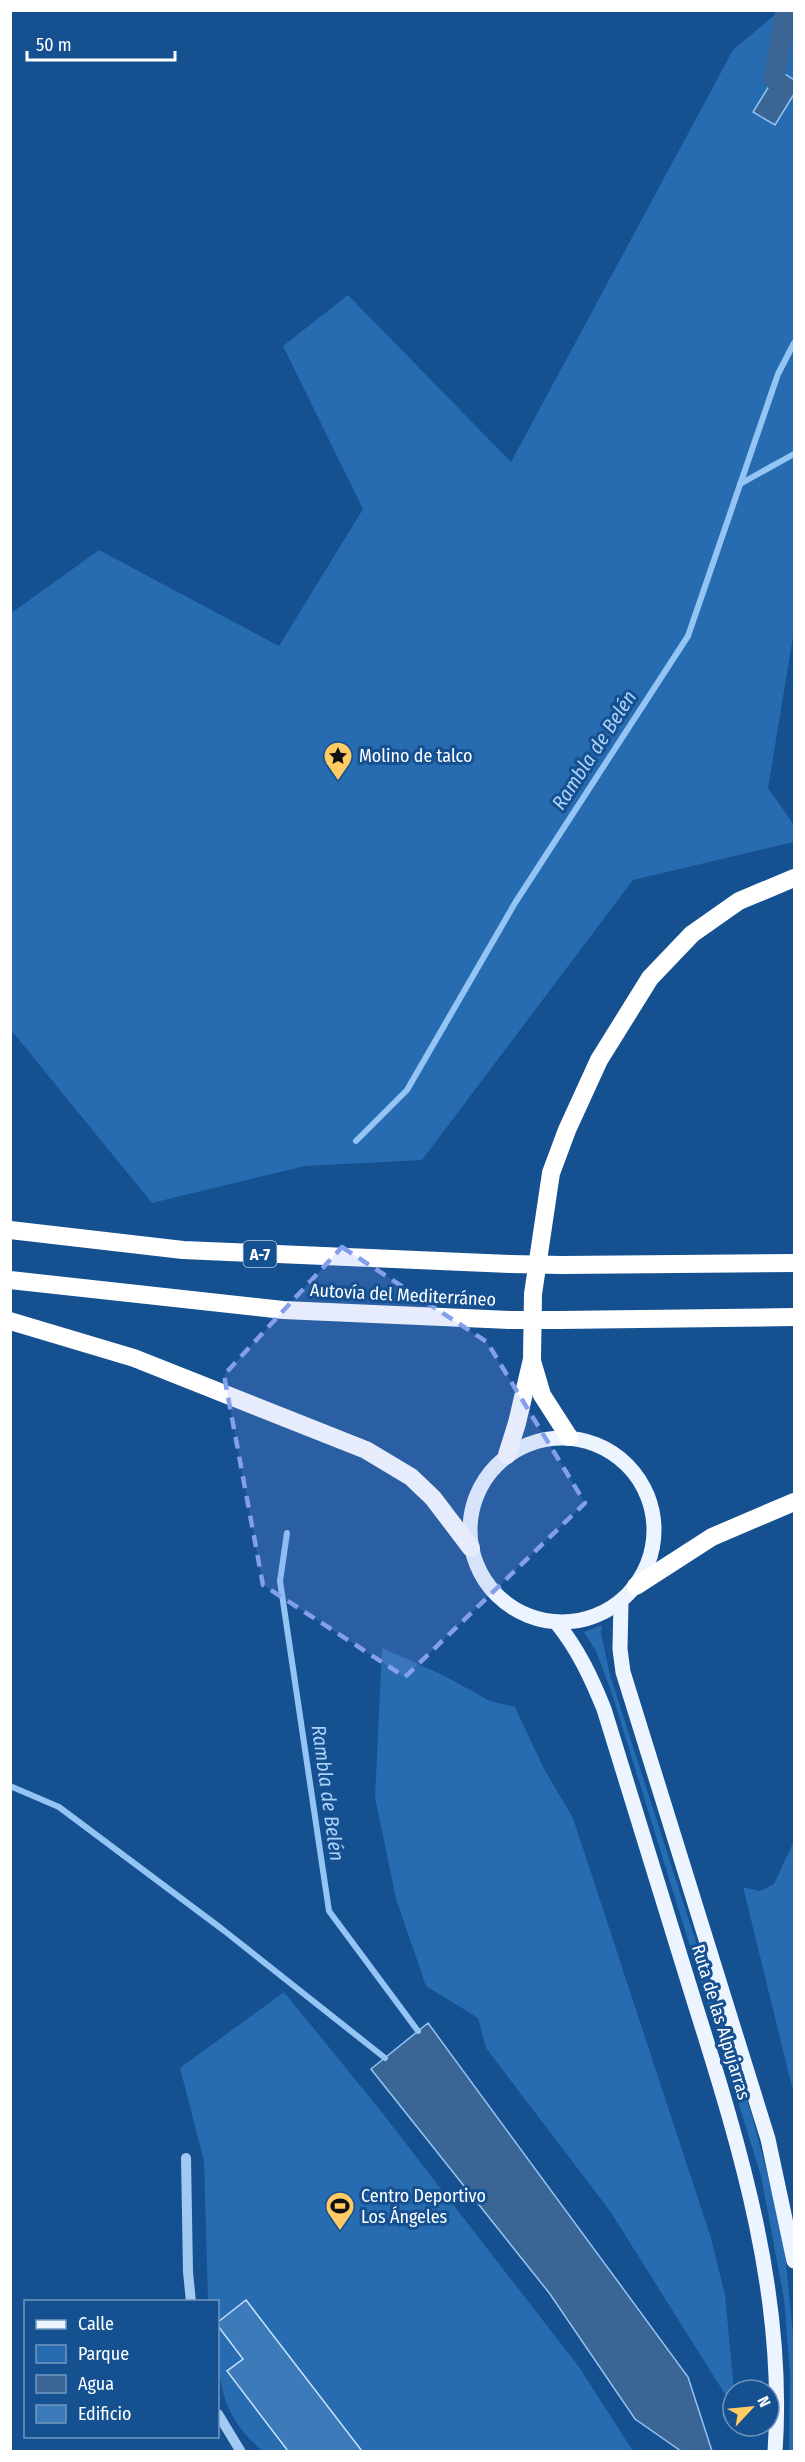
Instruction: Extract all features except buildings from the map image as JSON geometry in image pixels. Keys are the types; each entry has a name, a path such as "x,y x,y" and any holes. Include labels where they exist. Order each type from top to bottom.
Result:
{"highway":[{"path":"507,1455 518,1423 532,1359 533,1294 551,1173 567,1130 599,1060 650,978 692,934 739,901 795,878"},
{"name":"Autovía del Mediterráneo","path":"10,1230 183,1250 510,1264 795,1263"},
{"name":"Autovía del Mediterráneo","path":"10,1280 283,1310 510,1320 795,1317"},
{"path":"10,1322 134,1358 366,1450 411,1477 433,1498 471,1548"},
{"path":"532,1359 542,1395 568,1437"},
{"path":"636,1586 712,1537 795,1502"}],"main road":[{"path":"568,1437 603,1446 618,1456 637,1476 650,1500 654,1517 651,1553 636,1586 621,1601 591,1618 574,1622 556,1622 539,1619 508,1605 484,1580 471,1548 472,1506 480,1487 492,1469 507,1455 526,1444 547,1438 568,1437"},
{"name":"Ruta de las Alpujarras","path":"621,1601 620,1649 623,1672 768,2139 795,2261"},
{"name":"Ruta de las Alpujarras","path":"556,1622 575,1646 604,1709 750,2187 769,2284 775,2339 778,2408 775,2451"}],"street":[{"path":"186,2158 188,2272 191,2300"},
{"path":"219,2416 241,2451"}],"highlighted area":[{"path":"342,1247 487,1342 585,1503 405,1677 263,1585 224,1375"}],"green space":[{"path":"779,11 794,11 794,631 768,788 794,825 794,842 633,880 422,1160 305,1166 152,1203 11,1030 10,614 99,550 279,646 363,509 283,346 348,295 511,462 733,50"},
{"path":"602,1625 601,1633 610,1675 752,2116 774,2199 785,2253 794,2344 794,2451 789,2451 790,2375 784,2299 761,2176 612,1694 596,1651 584,1632"},
{"path":"382,1648 443,1675 490,1701 515,1707 544,1769 573,1818 711,2238 725,2295 733,2378 721,2378 721,2388 610,2211 486,2048 478,2018 426,1986 396,1899 375,1797"},
{"path":"794,1841 794,2095 743,1887 760,1891 774,1884"},
{"name":"Centro Deportivo Los Ángeles","path":"284,1992 380,2110 579,2367 633,2451 264,2452 247,2436 234,2419 221,2384 219,2300 208,2300 204,2161 180,2068"}],"water":[{"path":"779,70 794,80 794,94 775,125 753,112"},
{"path":"428,2023 688,2377 712,2451 681,2451 635,2419 550,2294 371,2069"}],"waterway":[{"path":"774,79 786,10"},
{"name":"Rambla de Belén","path":"356,1141 407,1090 515,903 688,636 778,374 794,343"},
{"path":"740,484 794,454"},
{"name":"Rambla de Belén","path":"287,1533 280,1581 329,1911 418,2031"},
{"path":"10,1786 59,1807 222,1929 385,2058"}],"place":[{"name":"Molino de talco","path":"338,782"},
{"name":"Centro Deportivo Los Ángeles","path":"340,2232"}]}
